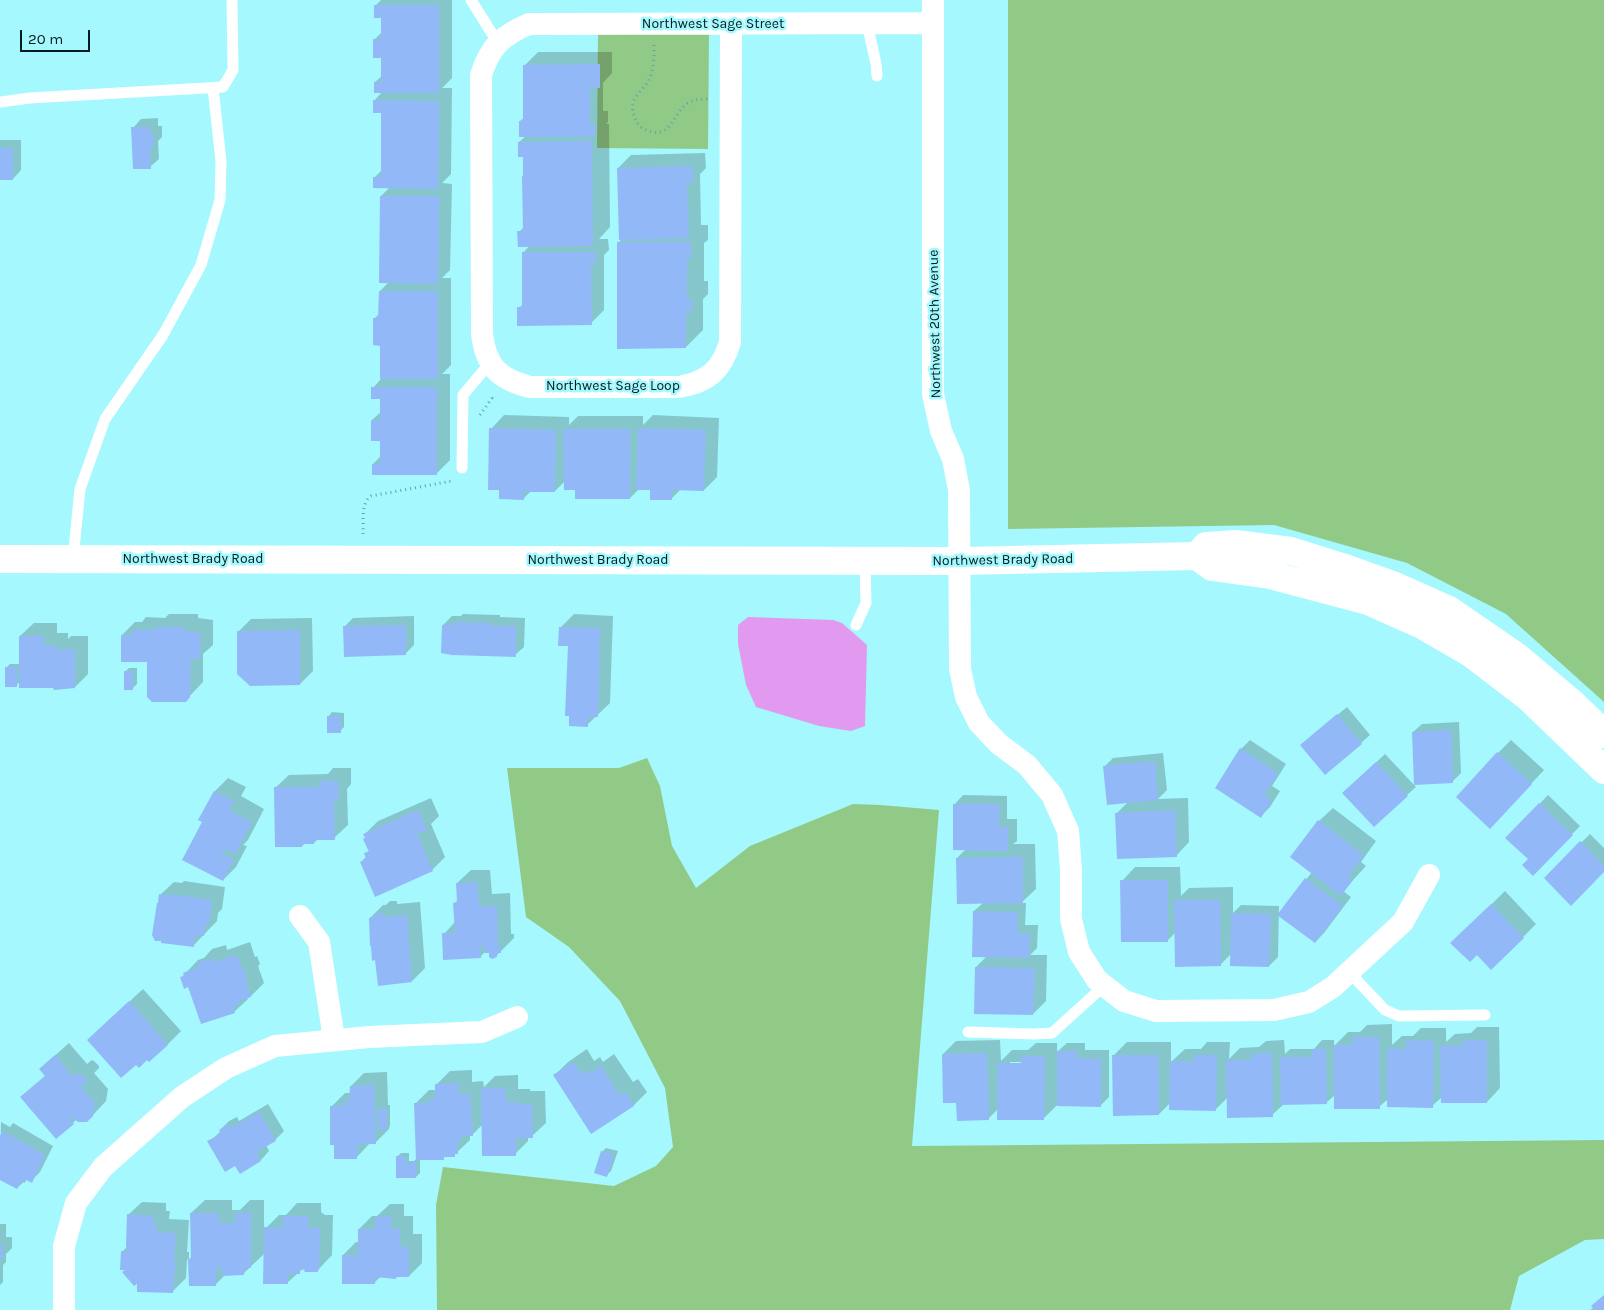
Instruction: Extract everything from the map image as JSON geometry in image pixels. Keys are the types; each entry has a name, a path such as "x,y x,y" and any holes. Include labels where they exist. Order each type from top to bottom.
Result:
{"main road":[{"name":"Northwest Brady Road","path":"0,559 960,561 1197,556 1206,546 1236,544 1291,552 1342,567 1395,586 1449,610 1516,656 1604,734"},
{"path":"1197,556 1212,567 1270,575 1368,601 1422,625 1472,654 1527,696 1604,770"}],"street":[{"name":"Northwest 20th Avenue","path":"933,0 933,394 941,431 954,460 959,490 960,669 966,697 979,723 1000,744 1027,765 1052,795 1068,831 1071,870 1071,918 1079,952 1097,980 1104,986 1124,1001 1156,1011 1274,1010 1309,1002 1333,987 1403,922 1429,874"},
{"name":"Northwest Sage Street","path":"498,43 512,31 529,24 933,23"},
{"name":"Northwest Sage Loop","path":"495,369 514,383 530,387 679,387 694,384 707,378 718,368 726,356 730,342 732,24"},
{"path":"495,369 484,349 482,334 481,75 487,58 498,43"},
{"path":"300,916 319,942 334,1039"},
{"path":"64,1310 64,1246 76,1203 103,1167 182,1097 226,1068 275,1046 334,1039 482,1032 517,1017"}],"lane":[{"path":"0,102 30,98 223,87 233,70 232,0"},
{"path":"471,0 498,43"},
{"path":"867,24 877,76"},
{"path":"73,559 80,489 105,419 163,335 201,265 220,200 221,161 213,88"},
{"path":"460,473 463,395 495,369"},
{"path":"856,625 866,602 864,561"},
{"path":"1349,972 1385,1010 1399,1016 1485,1015"},
{"path":"968,1032 1034,1034 1052,1032 1104,986"}],"path":[{"path":"654,24 654,64 649,80 637,94 632,105 634,117 640,127 651,132 664,132 673,123 682,108 689,102 704,99 731,99"},
{"path":"480,416 492,398 482,390 495,369"},
{"path":"363,560 364,509 366,499 371,496 451,482 460,473"}],"green space":[{"path":"1008,0 1604,0 1604,702 1506,614 1407,563 1274,525 1008,529"},
{"path":"598,32 709,33 708,149 597,148"},
{"path":"647,758 660,786 672,846 696,888 750,846 853,804 939,810 912,1146 1604,1140 1604,1239 1585,1240 1519,1276 1510,1310 437,1310 436,1205 443,1167 614,1186 656,1166 673,1147 665,1088 620,1001 569,947 526,917 507,768 619,768"}],"shaded area":[{"path":"748,617 833,620 842,623 867,645 865,726 851,731 819,726 756,707 746,685 738,644 738,625"}],"building":[{"path":"374,5 439,5 439,93 374,93 374,82 381,82 381,58 373,58 373,39 381,39 381,18 374,18"},
{"path":"600,64 600,88 590,88 590,124 595,124 595,137 519,137 519,121 523,121 523,65"},
{"path":"373,100 439,101 438,189 373,188 373,177 381,177 381,113 373,113"},
{"path":"131,127 150,127 150,134 154,134 154,147 150,147 151,169 133,169"},
{"path":"592,141 593,246 518,247 517,231 523,231 523,157 518,157 518,142"},
{"path":"0,148 13,148 13,180 0,180"},
{"path":"692,166 693,183 687,183 689,238 619,240 617,168"},
{"path":"380,196 439,196 438,284 379,283"},
{"path":"617,242 691,242 691,259 687,259 687,298 691,298 691,313 686,313 686,348 617,349"},
{"path":"522,252 595,252 596,265 591,265 592,325 517,326 517,307 522,307"},
{"path":"379,291 438,291 438,379 380,379 380,346 373,345 373,318 378,318"},
{"path":"371,387 437,387 437,475 372,475 372,464 380,464 380,441 371,441 371,420 380,420 380,399 371,399"},
{"path":"489,428 556,430 555,492 524,492 524,500 499,499 499,490 488,490"},
{"path":"638,428 706,430 704,491 672,490 672,500 650,500 650,490 636,490"},
{"path":"563,429 630,429 630,499 575,499 575,490 564,490"},
{"path":"453,622 492,623 492,626 516,626 516,657 441,653 442,625 453,625"},
{"path":"406,625 406,655 344,657 343,626"},
{"path":"155,627 185,627 185,631 201,633 200,659 191,659 190,697 186,702 152,702 147,697 147,662 121,662 121,635 132,635 132,630 155,630"},
{"path":"559,627 600,628 598,717 588,717 588,727 569,726 569,716 565,716 568,646 558,646"},
{"path":"300,630 300,685 250,686 237,674 237,631"},
{"path":"19,636 44,636 44,646 55,645 55,651 56,649 75,649 75,688 54,690 53,688 19,688"},
{"path":"5,667 17,667 17,687 5,687"},
{"path":"124,671 133,671 133,690 124,690"},
{"path":"1337,714 1362,744 1325,775 1300,745"},
{"path":"327,716 341,716 341,733 327,733"},
{"path":"1451,730 1453,783 1414,785 1412,732"},
{"path":"1240,748 1278,773 1264,795 1272,800 1261,818 1215,788"},
{"path":"1497,752 1532,784 1490,829 1456,797"},
{"path":"1155,761 1158,800 1107,805 1103,766"},
{"path":"1376,762 1408,796 1374,827 1342,793"},
{"path":"319,781 338,781 339,799 334,799 335,840 314,840 314,844 302,844 302,847 275,847 274,787 319,787"},
{"path":"214,791 234,801 229,810 252,822 235,855 224,849 222,853 234,860 223,881 182,860 202,822 198,820"},
{"path":"1539,803 1573,835 1533,876 1522,865 1528,859 1505,838"},
{"path":"953,804 999,804 999,827 1008,827 1008,851 953,850"},
{"path":"418,810 427,830 417,834 433,871 375,897 360,862 366,859 364,853 370,851 363,839 365,838 363,834"},
{"path":"1175,810 1177,857 1117,859 1115,813"},
{"path":"1318,820 1364,855 1348,876 1353,880 1341,896 1290,857"},
{"path":"1580,841 1604,866 1604,872 1571,906 1544,878"},
{"path":"1023,857 1023,903 957,904 956,858"},
{"path":"1305,878 1343,906 1315,943 1277,915"},
{"path":"1120,880 1168,880 1168,942 1121,942"},
{"path":"477,882 479,906 497,906 498,947 501,947 501,953 497,953 497,957 492,959 489,957 489,953 485,953 483,946 480,946 481,958 443,960 442,933 455,933 453,903 457,902 456,883"},
{"path":"159,894 212,900 209,924 206,924 204,936 195,936 194,947 155,941 152,935"},
{"path":"1174,900 1220,900 1221,966 1175,967"},
{"path":"1491,904 1524,938 1491,970 1477,955 1470,962 1450,943"},
{"path":"973,911 1018,912 1017,933 1030,934 1029,958 972,957"},
{"path":"384,913 384,917 407,915 412,982 378,986 375,960 372,961 370,946 369,918 375,917 375,914"},
{"path":"1231,913 1271,914 1269,967 1230,966"},
{"path":"237,955 242,969 244,968 247,979 245,979 251,997 239,1001 240,1005 233,1007 235,1013 201,1024 188,987 184,989 180,977 184,976 183,973 199,967 197,962 213,958 214,962"},
{"path":"975,967 1035,968 1033,1015 974,1014"},
{"path":"129,1001 168,1045 149,1062 147,1060 139,1068 136,1065 121,1078 87,1040"},
{"path":"1353,1037 1379,1037 1380,1109 1334,1109 1334,1045 1353,1045"},
{"path":"1406,1040 1434,1041 1433,1108 1387,1107 1387,1048 1406,1049"},
{"path":"1463,1040 1487,1040 1487,1103 1441,1103 1440,1046 1463,1046"},
{"path":"1326,1048 1327,1104 1281,1105 1280,1057 1312,1057 1312,1049"},
{"path":"1057,1051 1077,1051 1077,1058 1101,1059 1101,1107 1057,1106"},
{"path":"987,1053 989,1120 957,1121 956,1103 943,1103 942,1054"},
{"path":"1272,1053 1273,1117 1227,1118 1226,1060 1252,1060 1251,1054"},
{"path":"55,1055 73,1077 78,1073 86,1079 86,1083 81,1087 95,1103 93,1116 87,1122 78,1122 71,1116 69,1118 74,1124 56,1139 20,1097 45,1076 39,1069"},
{"path":"1112,1055 1158,1055 1159,1115 1113,1116"},
{"path":"1193,1055 1217,1055 1216,1111 1169,1110 1170,1061 1193,1062"},
{"path":"1021,1056 1045,1056 1044,1120 997,1120 998,1063 1021,1063"},
{"path":"573,1062 581,1073 586,1070 589,1074 601,1066 619,1095 625,1091 634,1106 591,1134 553,1075"},
{"path":"459,1083 459,1094 470,1094 473,1136 461,1136 461,1142 457,1142 458,1154 455,1154 455,1157 444,1157 444,1160 416,1160 414,1103 429,1103 429,1099 435,1099 435,1084"},
{"path":"374,1085 376,1144 358,1144 357,1159 334,1159 334,1145 330,1145 330,1106 343,1106 343,1101 349,1101 350,1086"},
{"path":"481,1088 505,1088 506,1102 532,1104 533,1138 516,1138 516,1156 482,1156"},
{"path":"387,1108 387,1130 378,1130 377,1109"},
{"path":"259,1112 276,1141 256,1152 261,1161 240,1174 235,1166 225,1172 207,1141 221,1134 219,1130 228,1124 230,1128"},
{"path":"3,1131 45,1155 32,1183 26,1180 25,1183 21,1181 17,1189 0,1180 0,1135"},
{"path":"601,1151 614,1155 607,1177 594,1173"},
{"path":"396,1156 406,1156 406,1164 416,1161 416,1178 396,1178"},
{"path":"251,1212 251,1268 244,1268 244,1275 222,1276 222,1268 216,1268 216,1286 189,1286 188,1259 191,1259 190,1213 219,1213 219,1223 234,1223 236,1221 236,1213"},
{"path":"127,1214 154,1216 153,1224 157,1224 157,1232 176,1233 174,1265 176,1265 176,1273 174,1273 173,1293 137,1292 137,1284 134,1286 122,1272 125,1270 120,1270 121,1251 127,1251"},
{"path":"283,1216 308,1216 308,1226 320,1228 319,1270 318,1272 304,1272 305,1270 300,1269 300,1274 288,1274 288,1284 263,1284 264,1227 283,1228"},
{"path":"391,1216 391,1229 400,1228 400,1247 409,1246 409,1277 396,1277 396,1279 375,1277 375,1284 342,1284 342,1255 358,1255 358,1229 375,1229 375,1217"},
{"path":"0,1245 3,1245 3,1258 0,1258"},
{"path":"1604,1295 1604,1310 1590,1310 1593,1308 1591,1306"}]}
